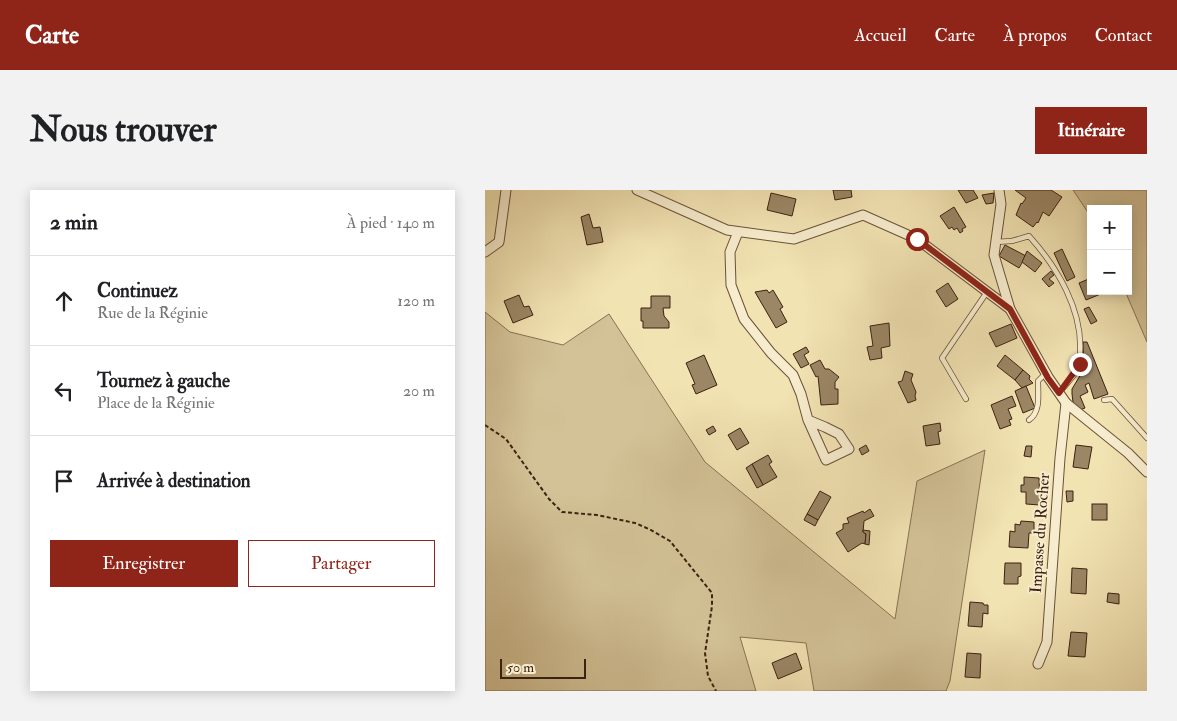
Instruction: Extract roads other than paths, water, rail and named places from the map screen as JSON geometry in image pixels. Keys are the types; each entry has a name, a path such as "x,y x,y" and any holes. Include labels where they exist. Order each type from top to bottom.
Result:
{"street":[{"path":"485,252 499,242 506,190"},
{"path":"637,190 727,230 794,239 863,215 917,239 1010,309"},
{"path":"999,190 1001,204 994,255 1010,309 1046,373 1067,403 1147,472"},
{"path":"738,232 730,252 731,285 744,318 771,353 793,375 801,394 808,420 826,460 849,449 839,434 808,420"},
{"name":"Impasse du Rocher","path":"1038,664 1047,642 1060,458 1067,403"}],"lane":[{"path":"995,242 1012,241 1029,236 1042,250 1064,287 1075,313 1081,342 1080,364 1059,393"},
{"path":"966,399 942,358 987,292"},
{"path":"1029,420 1033,417 1038,404 1038,381 1046,373"},
{"path":"1104,400 1112,399 1147,438"}]}
